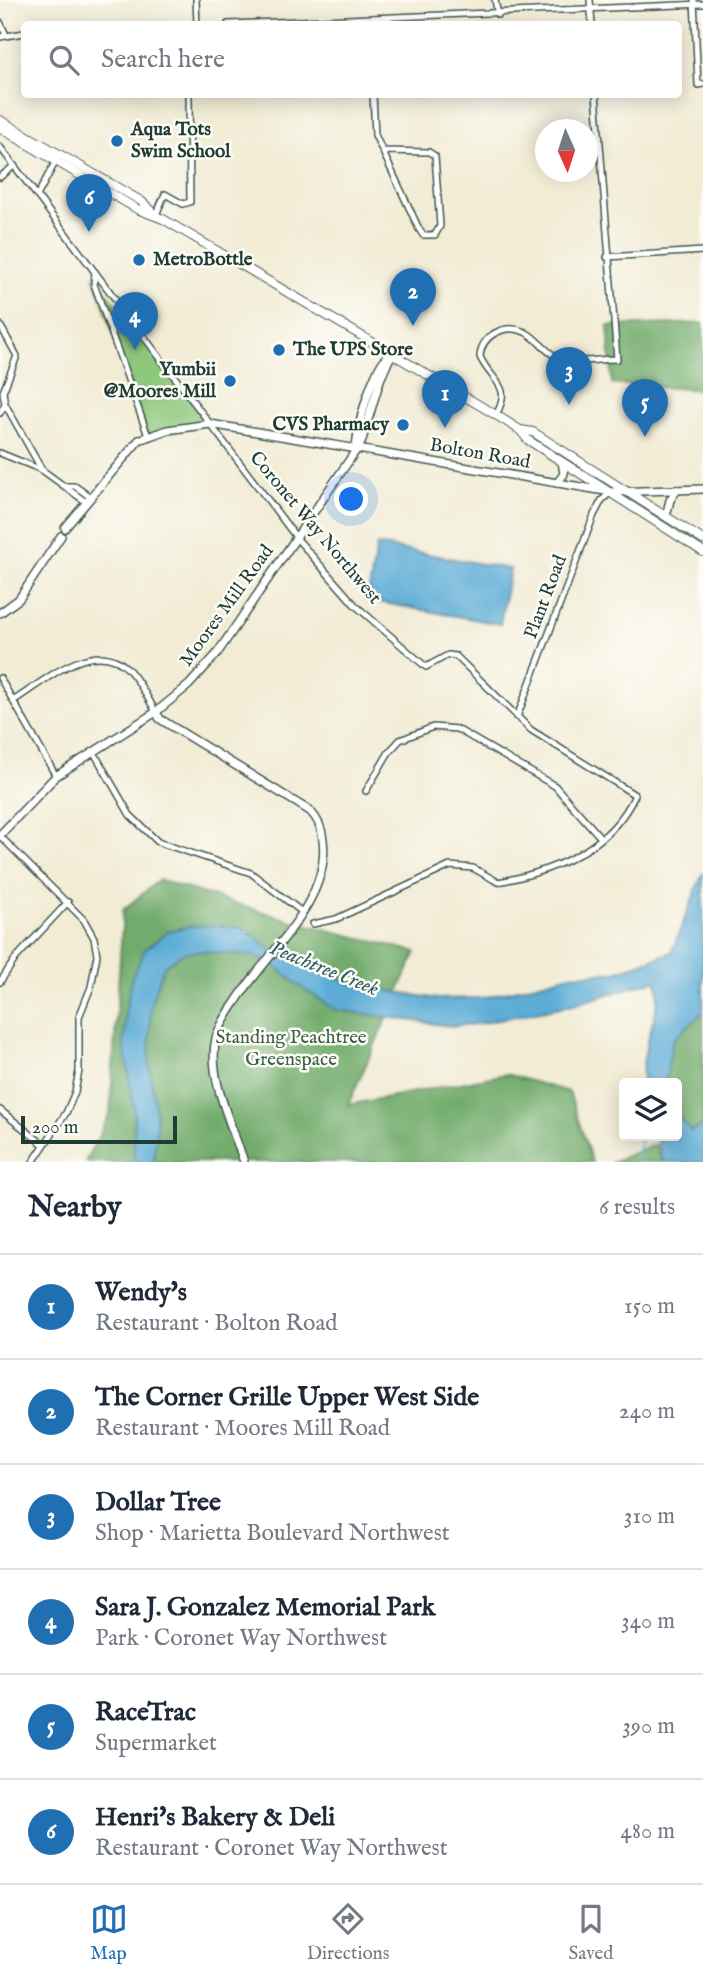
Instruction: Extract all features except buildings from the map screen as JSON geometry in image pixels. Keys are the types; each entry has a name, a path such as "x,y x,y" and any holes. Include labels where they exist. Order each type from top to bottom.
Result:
{"main road":[{"path":"0,120 136,209 156,215 520,429 533,432 703,540"},
{"path":"0,128 57,158"},
{"path":"520,429 528,440 703,552"}],"street":[{"path":"196,0 197,21"},
{"path":"495,0 498,15"},
{"path":"590,0 592,21"},
{"path":"404,21 694,2 703,4"},
{"path":"694,2 701,84"},
{"path":"0,22 3,36 21,33"},
{"path":"156,215 165,194 183,204 190,202 189,98"},
{"path":"373,98 373,128 383,151 422,235 435,235 440,226 435,156 429,152 383,151"},
{"path":"496,415 504,397 503,390 480,357 483,342 494,332 525,332 550,353 567,360 616,356 597,98"},
{"name":"Coronet Way Northwest","path":"0,147 296,536 355,605 426,667 448,656 456,656 531,730 635,795 615,828 573,859 540,872 498,882 473,868 450,866 336,919 313,924"},
{"path":"190,153 212,152"},
{"path":"37,196 57,158"},
{"path":"0,177 14,166"},
{"path":"607,257 703,251"},
{"path":"95,272 94,284 148,436"},
{"path":"0,325 17,356 3,391 5,404 43,470"},
{"name":"Moores Mill Road","path":"0,836 56,776 156,712 203,670 236,626 355,448 381,361 391,353"},
{"path":"0,414 5,404"},
{"path":"0,613 19,599 63,532 132,445 148,436 210,424"},
{"name":"Bolton Road","path":"210,424 611,492 703,489"},
{"path":"0,453 43,470 88,499"},
{"path":"556,483 563,478 562,462"},
{"path":"666,516 670,500 677,490"},
{"name":"Plant Road","path":"517,717 594,515 602,500 611,492"},
{"path":"13,701 78,662 101,657 115,660 129,670 160,719 316,817 322,833 324,868 317,889 223,1020 215,1048 219,1085 244,1162"},
{"path":"0,677 56,776"},
{"path":"366,791 400,740 433,727 457,729 555,786 565,794 601,838"},
{"path":"93,751 130,816 158,842 251,873 302,912"},
{"path":"0,836 40,880 68,902 91,931 97,964 79,1017 79,1071 75,1092 66,1113 33,1162"},
{"path":"0,982 16,958 68,902"},
{"path":"0,1111 43,1144"}],"green space":[{"path":"94,276 210,424 148,436"},
{"path":"703,323 703,390 612,384 608,326"},
{"name":"Standing Peachtree Greenspace","path":"159,880 296,922 416,952 348,1105 506,1074 569,1092 592,1162 85,1162 110,1114 123,910"},
{"path":"703,1012 703,1125 691,1131 682,1121 682,1078 666,1078 673,1040"},
{"path":"655,1144 662,1162 612,1162"}],"water":[{"path":"377,545 510,569 500,624 367,600"},
{"path":"703,872 703,1012 673,1040 666,1078 643,1078 644,1056 657,1001 656,980 575,1004 477,1024 451,1026 336,1010 299,986 274,965 254,956 199,951 183,953 164,966 151,1002 149,1061 157,1122 154,1162 134,1162 134,1108 124,1044 126,1008 132,977 145,949 169,931 192,926 231,926 246,930 282,958 302,961 352,984 437,999 483,998 570,975 616,972 672,951"},
{"path":"682,1121 691,1131 703,1125 703,1162 663,1162 657,1141 682,1141"}],"waterway":[{"path":"637,1162 640,1141"}],"place":[{"name":"Aqua Tots Swim School","path":"117,141"},
{"name":"Henri's Bakery & Deli","path":"89,232"},
{"name":"MetroBottle","path":"139,260"},
{"name":"The Corner Grille Upper West Side","path":"413,326"},
{"name":"Sara J. Gonzalez Memorial Park","path":"135,350"},
{"name":"The UPS Store","path":"279,350"},
{"name":"Yumbii @Moores Mill","path":"230,381"},
{"name":"Dollar Tree","path":"569,405"},
{"name":"CVS Pharmacy","path":"403,425"},
{"name":"Wendy's","path":"445,428"},
{"name":"RaceTrac","path":"645,437"}],"water label":[{"name":"Peachtree Creek","path":"324,969"}]}
